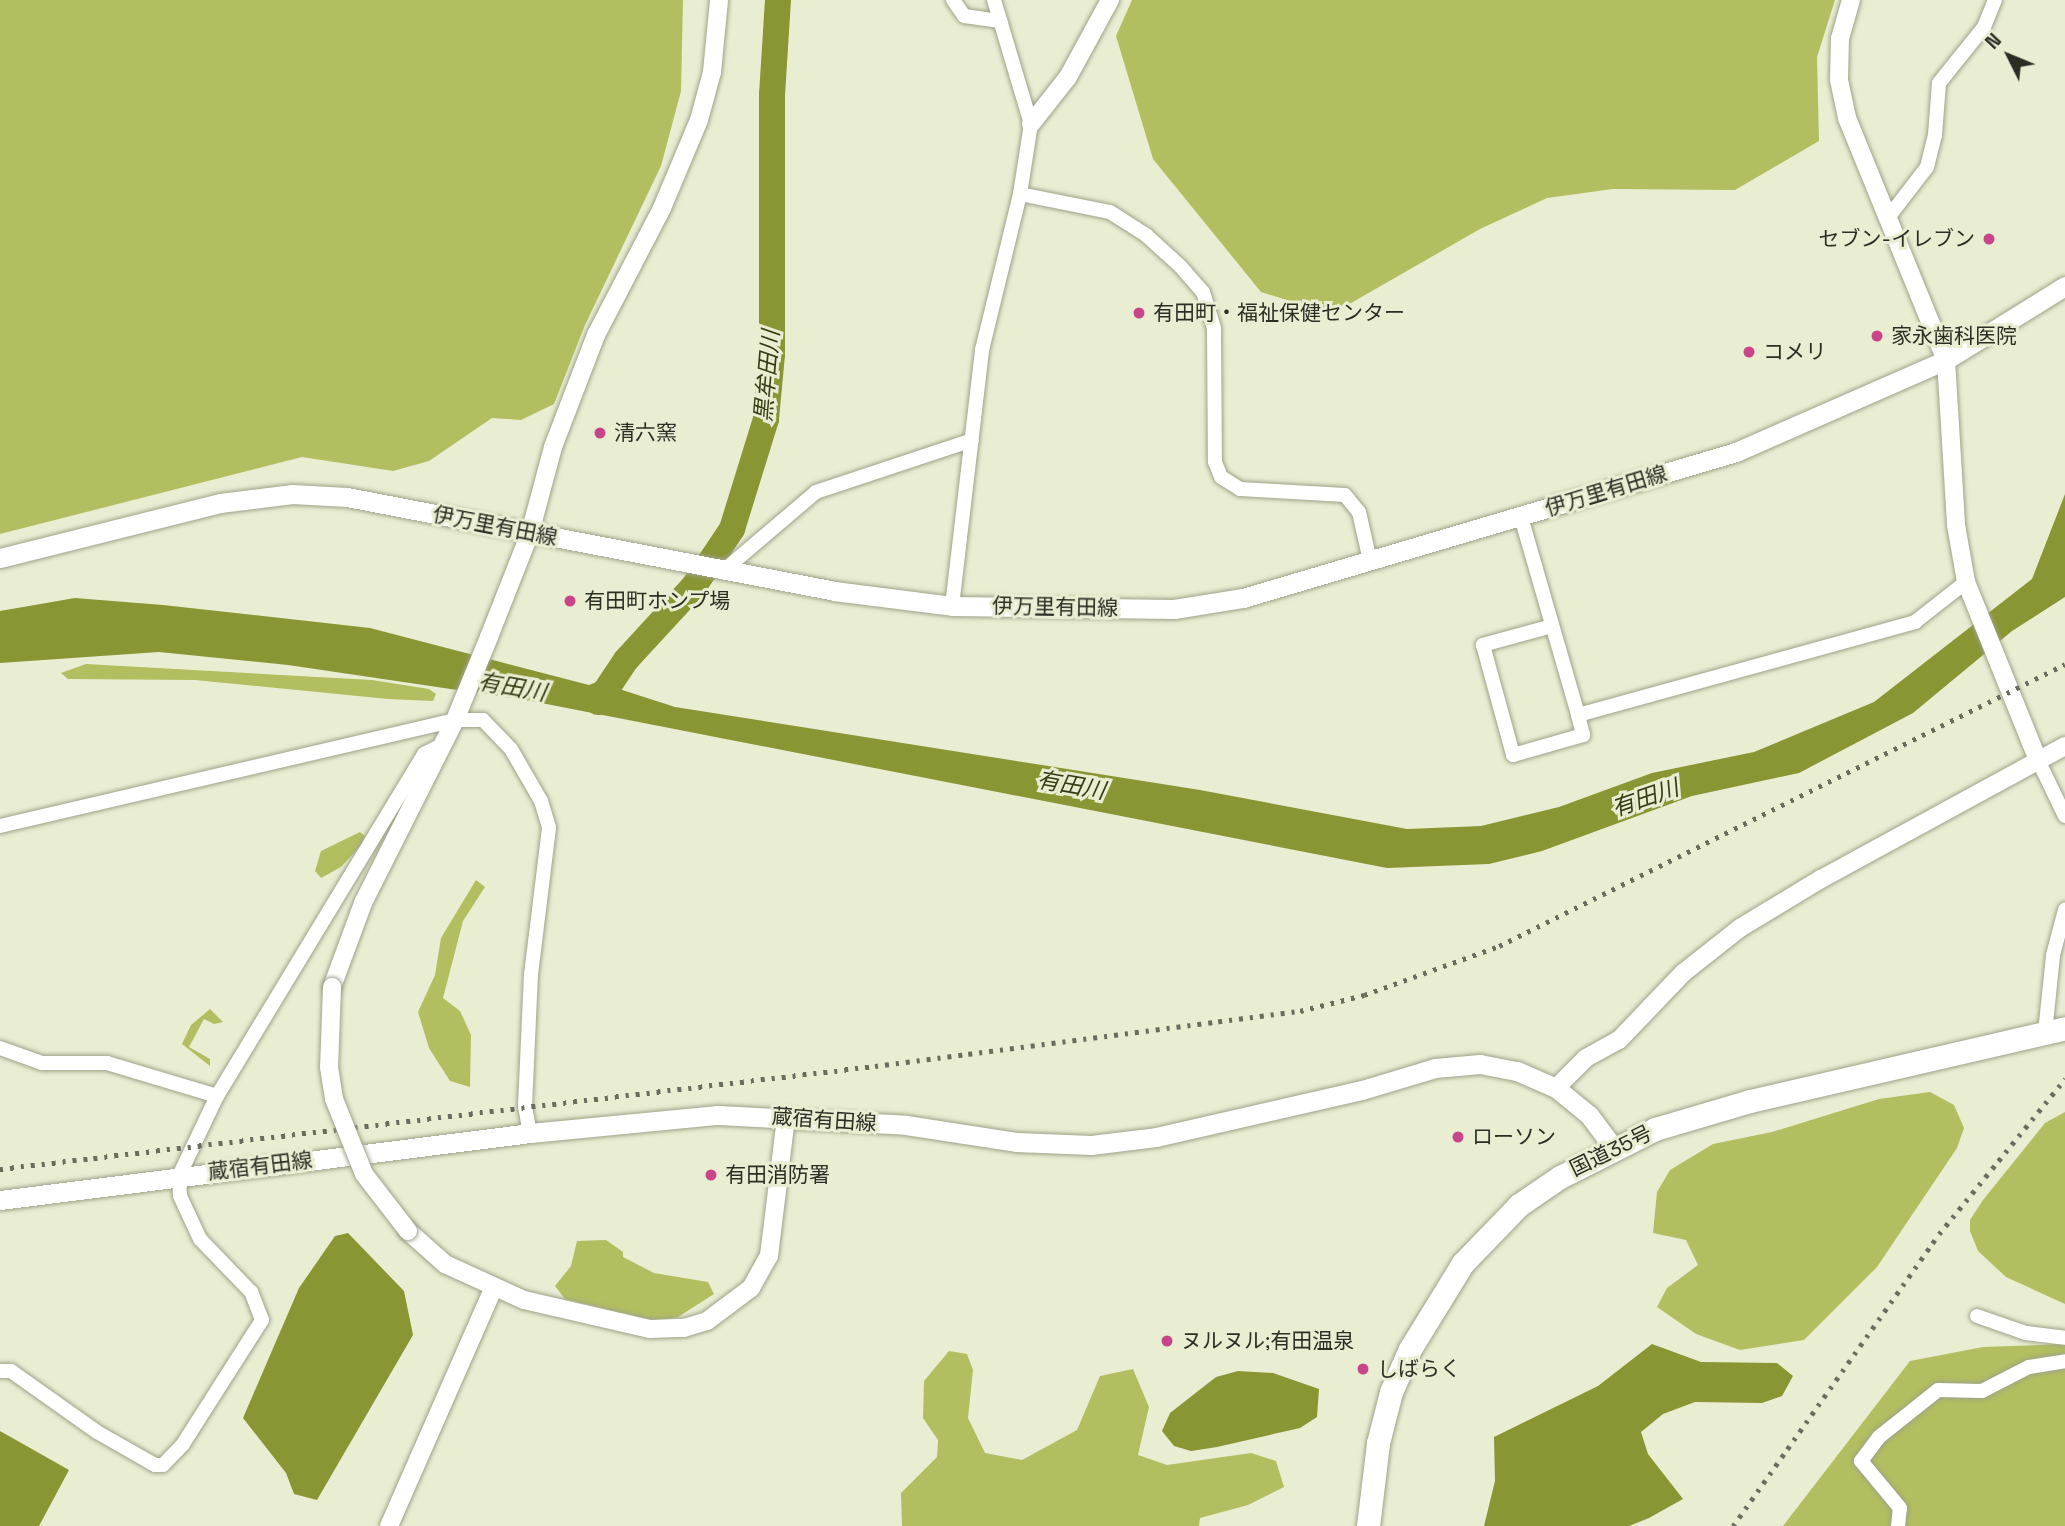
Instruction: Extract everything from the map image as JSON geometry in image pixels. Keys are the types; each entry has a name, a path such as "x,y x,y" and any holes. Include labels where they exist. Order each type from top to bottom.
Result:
{"highway":[{"name":"国道35号","path":"1368,1526 1371,1482 1391,1392 1410,1349 1463,1263 1519,1205 1613,1147 1654,1129 1750,1101 2055,1031"}],"main road":[{"name":"伊万里有田線","path":"0,558 220,503 292,494 347,497 722,572 952,606 1174,609 1243,597 1736,452 1945,360 2065,286"},
{"name":"蔵宿有田線","path":"0,1200 530,1133 718,1115 906,1125 1016,1142 1091,1144 1156,1137 1362,1090 1435,1068 1480,1065 1517,1071 1556,1088 1589,1115 1613,1147"}],"street":[{"path":"719,0 712,72 699,120 662,208 596,335 554,447 530,533 455,720 363,903 332,986 329,1067 334,1099 364,1174 408,1231 445,1264 492,1289 611,1323 650,1329 684,1328 730,1307 751,1288 769,1256 786,1117"},
{"path":"953,0 964,16 1001,21"},
{"path":"952,606 982,350 1020,194 1031,124 995,0"},
{"path":"1031,124 1068,77 1110,0"},
{"path":"1851,0 1840,38 1839,80 1847,118 1945,360 1956,525 1966,582 2001,673 2065,816"},
{"path":"1887,219 1927,167 1935,135 1939,83 1984,27 1995,0"},
{"path":"1020,194 1111,212 1146,235 1181,267 1203,292 1214,328 1215,462 1221,477 1240,489 1345,495 1359,512 1370,561"},
{"path":"722,572 816,492 972,440"},
{"path":"1521,517 1552,626 1577,715 1583,735 1514,755 1483,645 1552,626"},
{"path":"1577,715 1915,622 1966,582"},
{"path":"0,826 455,720 483,720 511,749 541,802 549,828 531,974 525,1106 530,1133"},
{"path":"0,1371 12,1371 97,1432 155,1465 163,1465 175,1454 262,1320 251,1292 200,1240 180,1196 179,1176 217,1096 424,754 444,744"},
{"path":"1556,1088 1586,1058 1619,1040 1683,973 1740,928 2065,746"},
{"path":"2055,1031 2053,956 2065,910"},
{"path":"0,1048 42,1063 107,1063 217,1096"},
{"path":"389,1526 492,1289"},
{"path":"1977,1315 2026,1333 2065,1338"},
{"path":"1898,1526 1899,1508 1861,1461 1879,1437 1938,1390 1982,1391 2029,1367 2065,1362"}],"shaded area":[{"path":"0,0 683,0 681,91 661,166 585,325 554,404 521,420 492,418 429,461 393,471 302,457 0,534"},
{"path":"1132,0 1835,0 1817,57 1819,141 1735,190 1613,189 1547,198 1480,229 1332,314 1261,292 1153,159 1116,36"},
{"path":"86,664 372,680 429,689 436,694 433,701 388,699 195,680 68,679 61,673"},
{"path":"360,832 366,837 364,842 341,867 321,878 315,871 321,851"},
{"path":"476,880 485,887 463,921 443,998 460,1011 471,1035 470,1087 450,1081 429,1048 418,1012 435,975 441,938"},
{"path":"210,1009 223,1022 214,1024 204,1019 189,1047 210,1059 210,1066 182,1044 191,1025"},
{"path":"1930,1092 1954,1105 1964,1128 1957,1148 1877,1267 1804,1340 1740,1350 1696,1334 1657,1307 1667,1288 1698,1265 1686,1240 1653,1233 1657,1192 1670,1170 1713,1144 1772,1132 1879,1099"},
{"path":"2065,1112 2065,1304 2006,1277 1978,1251 1970,1231 1970,1220 2045,1123"},
{"path":"606,1240 623,1252 623,1257 654,1273 708,1282 714,1294 678,1317 656,1321 565,1299 555,1286 571,1266 577,1241"},
{"path":"2065,1344 2065,1526 1783,1526 1910,1361 1983,1347"},
{"path":"949,1351 967,1354 973,1370 968,1418 985,1453 1022,1460 1077,1430 1100,1376 1133,1369 1149,1407 1138,1455 1167,1465 1251,1453 1276,1461 1284,1487 1248,1505 1200,1518 1199,1526 902,1526 901,1493 937,1457 938,1440 923,1418 924,1381"}],"water":[{"name":"有田川","path":"2065,494 2065,597 2012,631 1913,713 1799,773 1692,796 1542,851 1489,864 1387,868 526,700 288,665 159,652 0,663 0,611 75,598 163,605 370,628 589,685 604,679 613,687 675,707 1200,790 1407,829 1481,826 1559,807 1652,773 1754,752 1874,702 2032,579"},
{"path":"348,1233 404,1291 413,1335 317,1500 294,1494 286,1473 243,1418 299,1288 335,1236"},
{"path":"1652,1344 1701,1362 1777,1363 1793,1376 1782,1396 1762,1403 1695,1402 1663,1414 1641,1432 1648,1454 1683,1499 1649,1518 1629,1526 1484,1526 1495,1481 1494,1437 1598,1386"},
{"path":"1238,1371 1273,1373 1319,1389 1317,1417 1300,1428 1217,1447 1191,1451 1174,1446 1162,1431 1170,1413 1216,1377"},
{"path":"0,1431 69,1470 39,1526 0,1526"}],"waterway":[{"name":"黒牟田川","path":"598,702 626,660 694,586 732,529 766,419 772,354 772,95 778,0"}],"railway":[{"path":"0,1169 875,1066 1300,1011 1364,995 1499,946 2065,664"},
{"path":"1733,1526 1939,1234 2065,1079"}],"place":[{"name":"セブン-イレブン","path":"1989,239"},
{"name":"有田町・福祉保健センター","path":"1139,313"},
{"name":"家永歯科医院","path":"1877,336"},
{"name":"コメリ","path":"1749,352"},
{"name":"清六窯","path":"600,433"},
{"name":"有田町ホンプ場","path":"570,601"},
{"name":"ローソン","path":"1458,1137"},
{"name":"有田消防署","path":"711,1175"},
{"name":"ヌルヌル;有田温泉","path":"1167,1341"},
{"name":"しばらく","path":"1363,1369"}]}
